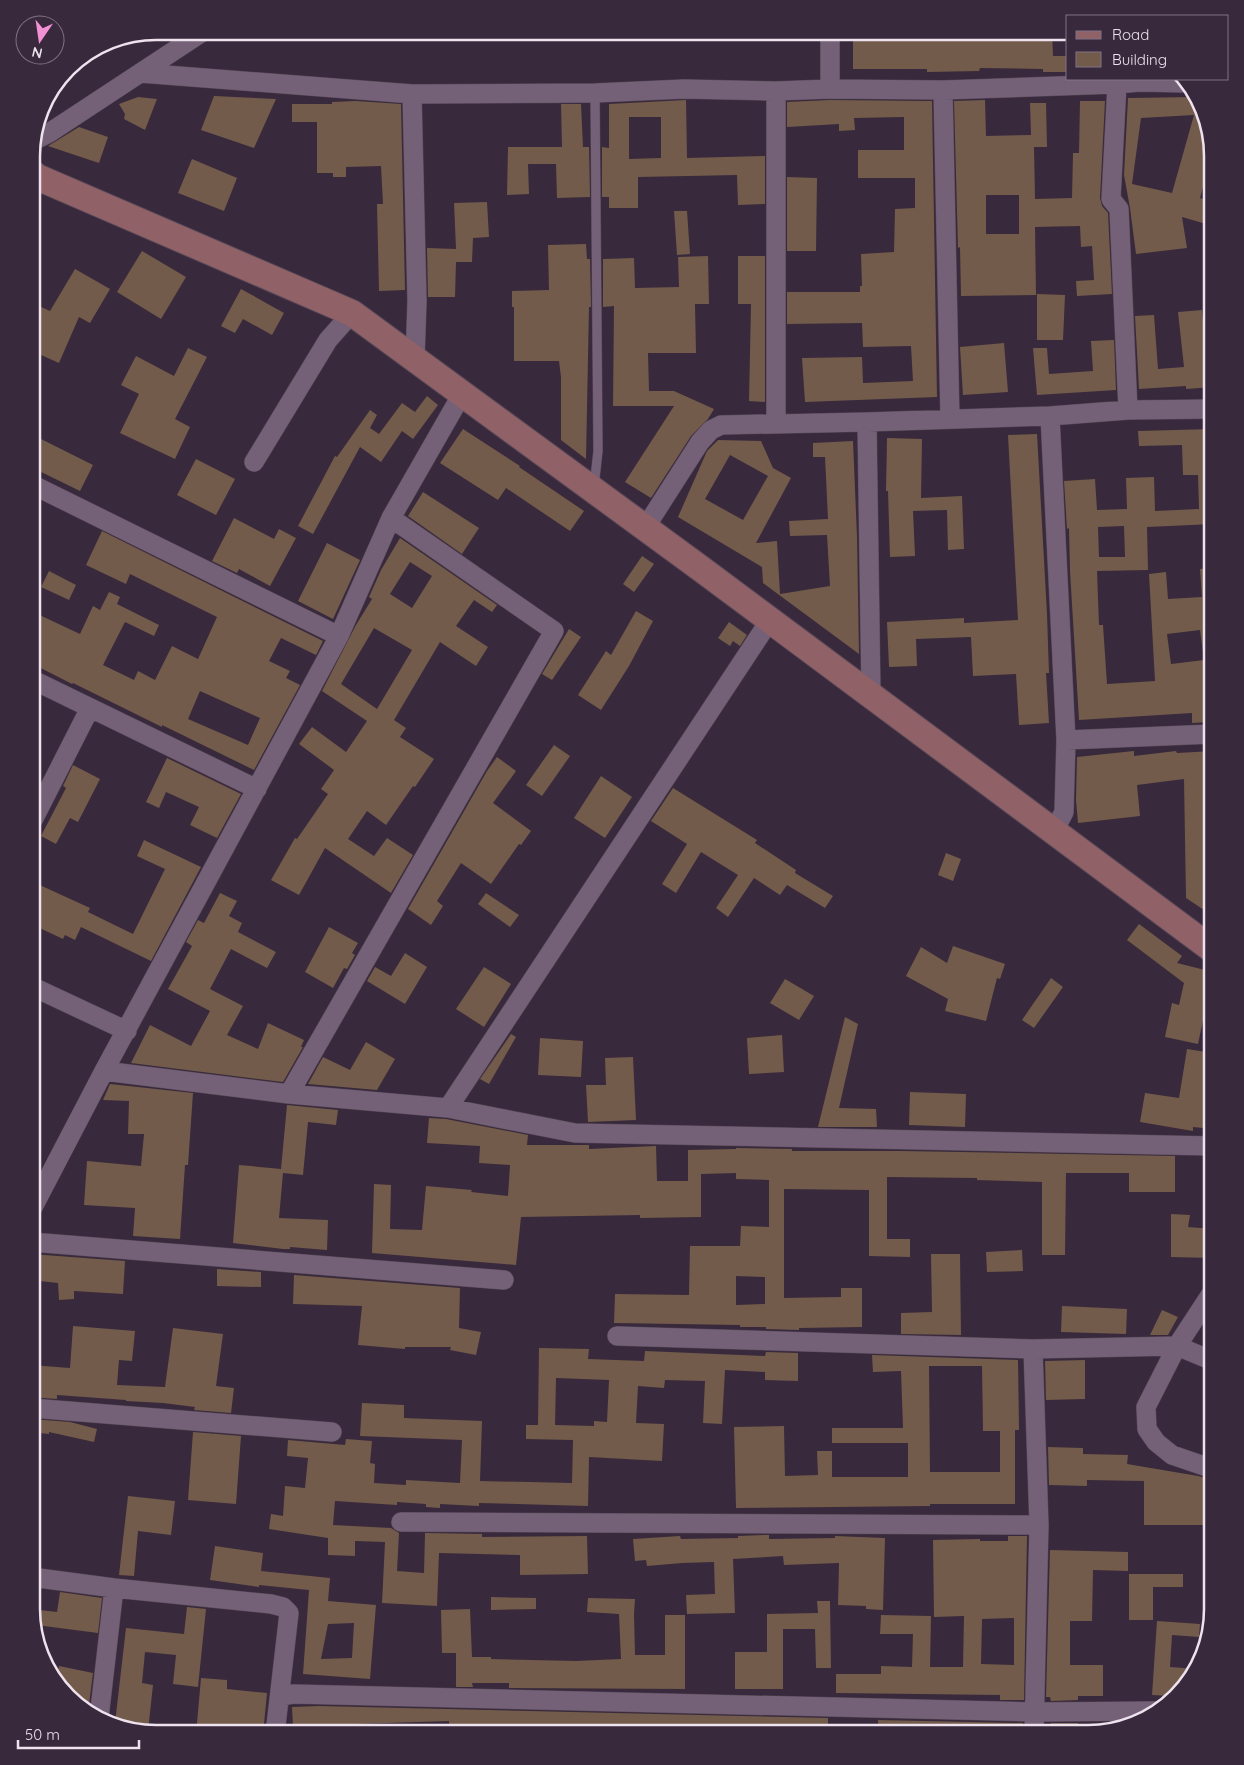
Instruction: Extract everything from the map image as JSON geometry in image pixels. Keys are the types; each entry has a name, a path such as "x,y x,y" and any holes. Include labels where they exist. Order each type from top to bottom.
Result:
{"street":[{"path":"42,137 190,40"},
{"path":"830,40 830,89"},
{"path":"140,73 412,94 595,93 684,89 776,92 830,89 943,90 1117,84 1140,80 1177,82"},
{"path":"1117,84 1111,199 1119,209 1128,410"},
{"path":"943,90 950,418"},
{"path":"776,92 776,423"},
{"path":"412,94 417,301 415,359"},
{"path":"40,183 352,313 1054,830 1204,943"},
{"path":"254,462 328,340 352,313"},
{"path":"40,1194 104,1071 339,636 391,518 462,394"},
{"path":"645,528 687,462 711,430 721,424 867,422 1050,416 1128,410 1204,409"},
{"path":"1050,416 1066,740 1064,812 1054,830"},
{"path":"867,422 871,695"},
{"path":"40,488 339,636"},
{"path":"290,1094 554,631 391,518"},
{"path":"448,1108 770,620"},
{"path":"40,683 257,789"},
{"path":"40,806 90,708"},
{"path":"1066,740 1204,734"},
{"path":"40,990 127,1031"},
{"path":"104,1071 290,1094 448,1108 575,1133 1204,1146"},
{"path":"40,1243 504,1280"},
{"path":"1204,1305 1177,1346 1146,1407 1147,1429 1156,1442 1172,1455 1204,1466"},
{"path":"617,1336 1034,1349 1177,1346 1204,1357"},
{"path":"1034,1349 1039,1526 1034,1725"},
{"path":"40,1409 332,1432"},
{"path":"401,1522 1039,1526"},
{"path":"40,1578 114,1588 271,1604 283,1607 289,1613 276,1725"},
{"path":"99,1709 114,1588"},
{"path":"280,1696 294,1694 1035,1712 1142,1711"}],"lane":[{"path":"594,490 598,451 595,93"}],"building":[{"path":"853,40 1052,40 1053,56 1066,56 1066,72 1043,72 1043,69 980,68 979,71 927,72 927,69 853,69"},
{"path":"214,96 276,99 254,148 201,130"},
{"path":"138,97 157,99 145,130 124,119 125,114 119,104"},
{"path":"1187,97 1200,126 1203,141 1204,184 1200,198 1204,199 1204,223 1182,217 1187,248 1136,254 1124,175 1128,98","holes":["1194,115 1172,193 1132,184 1141,118"]},
{"path":"686,100 687,158 765,156 765,204 738,205 737,175 638,177 638,208 609,208 609,197 602,197 602,147 609,148 609,104","holes":["629,117 661,117 661,158 629,159"]},
{"path":"830,100 932,101 937,397 805,402 802,358 862,357 863,383 913,381 911,346 863,347 862,323 787,324 787,292 860,292 860,286 862,286 861,254 894,252 895,209 915,208 915,178 858,178 858,150 904,150 904,117 854,118 855,130 839,131 839,124 787,127 787,102"},
{"path":"985,100 986,136 1031,135 1030,103 1046,103 1047,147 1034,147 1035,199 1072,198 1073,153 1079,153 1080,101 1105,101 1100,198 1102,206 1108,213 1112,294 1077,296 1076,281 1094,280 1092,246 1081,247 1080,226 1035,227 1036,295 961,296 954,101","holes":["986,195 1019,195 1019,234 986,234"]},
{"path":"356,101 401,104 405,290 379,291 377,204 383,204 381,166 346,167 346,177 333,177 333,173 317,173 317,122 292,122 292,104 332,104 332,102"},
{"path":"561,104 581,104 583,147 589,147 590,197 557,198 556,164 528,164 529,194 507,195 508,147 562,147"},
{"path":"79,127 108,137 99,163 48,146"},
{"path":"192,159 237,178 224,211 178,193"},
{"path":"787,177 817,178 816,251 787,251"},
{"path":"487,202 489,237 473,238 472,262 456,262 455,297 428,297 427,248 456,249 454,203"},
{"path":"674,211 687,211 690,254 677,255"},
{"path":"586,244 587,259 590,259 591,307 589,307 586,459 561,440 561,377 559,361 514,361 514,307 512,307 512,291 549,290 548,245"},
{"path":"142,251 186,277 161,319 117,292"},
{"path":"708,256 709,304 695,304 696,353 648,353 649,391 674,391 714,409 708,419 691,436 651,498 625,482 674,406 613,406 614,306 603,307 603,259 634,258 635,288 679,287 678,257"},
{"path":"738,256 765,256 765,402 749,401 751,304 738,304"},
{"path":"75,269 110,289 90,323 79,317 59,363 40,355 40,307 50,311"},
{"path":"241,289 284,313 272,335 243,319 235,333 221,326"},
{"path":"1037,294 1065,295 1063,340 1037,340"},
{"path":"1202,310 1204,388 1186,389 1186,386 1139,389 1135,316 1154,315 1158,369 1184,367 1178,312"},
{"path":"1114,340 1116,390 1037,395 1033,348 1047,348 1049,374 1093,371 1091,341"},
{"path":"1004,343 1008,392 963,395 960,347"},
{"path":"188,348 207,357 175,419 190,427 175,459 120,433 139,394 121,385 136,356 174,376"},
{"path":"427,396 438,405 413,439 402,431 381,462 360,447 313,534 298,526 335,456 337,457 370,410 377,415 370,428 379,434 402,403 415,412"},
{"path":"463,429 584,511 570,531 506,488 498,500 440,463"},
{"path":"1204,429 1204,524 1147,527 1148,570 1097,571 1099,625 1103,625 1107,684 1155,681 1149,574 1166,572 1168,599 1202,597 1200,569 1204,569 1204,660 1204,722 1192,723 1192,713 1079,720 1069,528 1067,529 1064,481 1095,479 1097,510 1127,509 1126,478 1154,477 1155,511 1199,509 1198,475 1183,475 1182,445 1139,446 1138,431","holes":["1124,526 1125,557 1099,557 1098,527","1200,630 1204,660 1171,664 1167,634"]},
{"path":"1037,434 1047,614 1049,673 1046,673 1049,723 1019,725 1016,674 973,676 971,637 916,639 917,666 889,667 887,622 964,618 964,623 1018,620 1008,435"},
{"path":"40,438 93,465 80,491 40,471"},
{"path":"887,438 922,439 921,498 962,496 964,549 948,550 947,510 913,511 915,556 890,557 888,491 886,491"},
{"path":"718,440 761,441 773,468 791,478 756,543 777,541 780,594 830,586 827,535 790,536 789,521 828,519 825,457 813,457 813,443 853,441 859,654 763,583 762,567 678,517 707,451","holes":["730,455 768,476 743,520 705,499"]},
{"path":"196,459 235,479 216,515 177,495"},
{"path":"423,492 479,528 462,554 408,516"},
{"path":"234,518 274,539 279,529 296,538 270,586 239,569 237,573 212,561"},
{"path":"102,531 323,641 316,655 281,638 269,661 290,671 286,678 300,685 254,770 40,668 40,615 80,634 93,606 100,610 109,592 120,597 117,604 159,625 154,636 125,622 103,665 134,680 138,671 155,680 172,646 198,659 217,617 130,574 126,584 86,565","holes":["200,691 260,718 248,745 188,719"]},
{"path":"400,538 497,605 492,612 474,600 456,626 488,647 476,666 440,642 394,720 406,728 400,737 434,759 386,825 367,811 348,839 374,856 387,838 413,855 391,893 325,848 299,895 271,880 295,838 297,839 328,794 321,789 334,770 299,744 312,727 346,752 367,721 322,691 356,625 372,599 369,597 381,570","holes":["410,562 432,576 412,608 390,594","374,628 412,650 377,709 341,684"]},
{"path":"327,543 360,560 333,619 298,601"},
{"path":"642,556 654,564 634,592 623,584"},
{"path":"49,571 76,585 69,600 41,587"},
{"path":"636,611 653,621 629,666 601,710 578,695 606,651 611,655"},
{"path":"729,622 747,635 740,646 733,641 730,646 718,638"},
{"path":"569,629 581,637 552,680 542,674"},
{"path":"554,745 570,756 542,796 526,785"},
{"path":"1134,751 1134,756 1176,751 1177,753 1204,752 1204,910 1186,898 1184,779 1137,785 1140,816 1078,823 1076,800 1077,757"},
{"path":"497,757 516,771 493,803 531,831 521,845 519,844 491,884 461,863 437,901 443,906 431,925 408,909 487,771"},
{"path":"167,758 241,794 217,838 190,825 199,807 166,792 159,808 146,802"},
{"path":"73,765 100,779 78,822 70,818 56,844 41,836 66,788 63,786"},
{"path":"601,776 632,797 605,838 574,818"},
{"path":"673,788 757,840 755,843 796,870 795,873 833,896 825,908 787,885 780,895 754,878 728,917 716,908 738,875 701,852 676,893 662,884 687,844 651,821"},
{"path":"144,840 201,867 151,961 81,927 75,940 65,935 63,939 40,928 40,885 90,908 88,912 133,934 165,869 137,856"},
{"path":"946,853 961,859 953,881 938,875"},
{"path":"220,893 237,901 229,916 242,923 238,932 276,952 267,968 231,949 210,989 243,1006 227,1035 258,1049 268,1023 304,1040 301,1047 303,1047 283,1082 131,1063 150,1025 191,1046 210,1011 168,989 192,946 186,942 198,920 204,923"},
{"path":"486,893 519,915 510,927 478,904"},
{"path":"1139,924 1182,956 1177,963 1204,970 1204,1016 1198,1044 1165,1037 1172,1003 1179,1005 1184,983 1127,940"},
{"path":"329,927 358,943 352,953 355,955 347,969 344,968 333,988 305,972"},
{"path":"953,946 1005,964 1000,979 997,978 986,1021 945,1011 948,999 906,976 921,947 947,963"},
{"path":"405,953 427,967 405,1004 367,981 375,967 391,976"},
{"path":"484,967 511,984 484,1027 456,1009"},
{"path":"1051,978 1063,987 1034,1028 1022,1020"},
{"path":"785,979 814,996 799,1020 770,1003"},
{"path":"845,1017 858,1024 839,1108 876,1109 877,1127 818,1127"},
{"path":"511,1034 516,1037 489,1084 480,1079"},
{"path":"782,1035 784,1072 749,1074 747,1038"},
{"path":"540,1038 583,1041 581,1077 538,1075"},
{"path":"366,1042 395,1059 377,1090 308,1084 323,1057 350,1070"},
{"path":"1187,1049 1204,1052 1204,1128 1193,1127 1193,1131 1140,1122 1145,1093 1179,1098"},
{"path":"633,1057 636,1120 588,1122 586,1085 606,1085 605,1058"},
{"path":"110,1084 193,1093 188,1165 185,1165 180,1239 133,1236 135,1208 84,1205 87,1161 141,1166 144,1134 128,1134 129,1101 103,1100"},
{"path":"910,1092 966,1094 965,1127 909,1125"},
{"path":"287,1105 338,1110 336,1125 308,1122 303,1175 283,1173 279,1218 328,1220 327,1250 290,1247 290,1249 283,1249 233,1243 239,1165 281,1169"},
{"path":"429,1118 446,1119 528,1135 527,1145 589,1145 589,1149 656,1146 657,1181 688,1181 688,1150 736,1148 792,1149 792,1151 1175,1156 1175,1192 1129,1192 1129,1173 1066,1173 1065,1255 1042,1255 1042,1182 977,1180 977,1178 887,1177 887,1239 910,1239 910,1257 869,1256 869,1190 784,1189 784,1298 841,1297 841,1288 862,1288 862,1327 799,1328 799,1330 740,1327 740,1325 614,1323 615,1294 689,1295 690,1246 740,1246 741,1226 769,1227 769,1180 736,1179 736,1173 701,1174 701,1217 640,1218 640,1215 521,1217 516,1265 372,1253 374,1184 391,1185 390,1229 422,1230 426,1186 472,1190 471,1192 508,1196 510,1165 479,1163 480,1146 427,1143","holes":["736,1276 765,1277 765,1304 736,1305"]},
{"path":"1171,1214 1190,1215 1188,1227 1204,1228 1204,1258 1171,1257"},
{"path":"1022,1250 1023,1271 987,1272 986,1252"},
{"path":"931,1254 960,1254 961,1335 901,1334 901,1313 932,1312"},
{"path":"40,1255 125,1261 123,1294 74,1291 74,1299 59,1300 58,1283 40,1281"},
{"path":"217,1269 261,1272 261,1287 217,1286"},
{"path":"294,1275 460,1288 459,1328 481,1332 476,1355 450,1350 451,1347 405,1347 405,1349 358,1345 362,1306 293,1304"},
{"path":"1062,1306 1127,1309 1126,1334 1061,1332"},
{"path":"1162,1310 1178,1317 1168,1335 1150,1335"},
{"path":"73,1326 135,1331 132,1361 119,1360 117,1385 165,1387 173,1328 223,1334 216,1386 234,1388 231,1413 194,1410 195,1407 163,1403 126,1400 57,1395 57,1399 40,1398 40,1366 70,1368"},
{"path":"539,1348 589,1349 588,1359 644,1361 645,1351 765,1356 766,1352 798,1353 798,1381 765,1380 765,1372 725,1370 722,1424 703,1423 705,1381 665,1380 664,1388 638,1386 636,1423 664,1424 662,1461 589,1457 588,1506 479,1503 479,1506 440,1504 440,1508 426,1507 426,1504 397,1502 397,1505 335,1501 333,1525 391,1528 399,1533 397,1571 424,1573 425,1533 482,1534 482,1537 587,1536 588,1574 520,1575 520,1555 439,1553 437,1606 382,1603 385,1542 355,1541 355,1556 328,1555 328,1538 269,1529 271,1514 283,1516 285,1486 305,1488 308,1458 287,1456 288,1440 345,1445 346,1439 372,1441 370,1463 375,1464 374,1483 406,1485 406,1480 460,1483 462,1440 360,1436 362,1403 404,1405 404,1418 482,1421 480,1481 572,1483 573,1440 526,1439 526,1425 538,1425","holes":["556,1378 609,1380 607,1422 594,1421 594,1426 555,1425"]},
{"path":"872,1355 1018,1360 1019,1430 1015,1430 1015,1504 736,1508 734,1427 784,1426 785,1476 818,1475 817,1451 832,1451 832,1477 908,1477 908,1443 832,1443 832,1428 903,1428 901,1371 873,1372","holes":["929,1366 982,1366 983,1431 1000,1431 1000,1472 930,1472"]},
{"path":"1085,1360 1085,1399 1046,1400 1045,1361"},
{"path":"40,1420 70,1422 97,1429 94,1442 49,1432 49,1434 40,1433"},
{"path":"193,1432 241,1436 236,1504 188,1500"},
{"path":"1048,1447 1083,1448 1083,1454 1128,1455 1127,1464 1204,1478 1204,1525 1144,1525 1144,1481 1087,1480 1087,1486 1049,1485"},
{"path":"128,1496 175,1501 171,1535 138,1531 134,1576 119,1575"},
{"path":"769,1535 769,1539 835,1538 835,1536 885,1538 883,1610 866,1609 866,1606 838,1605 839,1563 784,1565 783,1556 733,1559 735,1613 687,1614 686,1595 715,1594 714,1562 647,1566 646,1560 635,1561 633,1539 680,1536 681,1539 738,1538 738,1536"},
{"path":"1008,1536 1027,1536 1024,1700 1000,1700 1000,1695 836,1693 836,1674 881,1674 881,1666 912,1667 913,1634 880,1634 881,1615 931,1616 930,1667 963,1667 964,1616 934,1617 933,1540 980,1539 980,1541 1008,1541","holes":["1014,1618 1014,1665 981,1664 982,1619"]},
{"path":"215,1546 263,1553 261,1571 330,1578 328,1601 376,1605 370,1679 303,1674 309,1590 259,1585 259,1587 210,1580","holes":["354,1623 352,1658 321,1659 328,1624"]},
{"path":"1050,1550 1128,1552 1128,1571 1093,1570 1092,1621 1070,1621 1070,1665 1103,1665 1103,1696 1078,1696 1078,1700 1051,1701 1050,1697 1046,1697"},
{"path":"1129,1574 1183,1574 1183,1587 1153,1587 1153,1620 1129,1620"},
{"path":"60,1592 102,1598 98,1633 41,1626 40,1610 57,1612"},
{"path":"491,1597 536,1598 536,1609 491,1610"},
{"path":"588,1598 635,1599 635,1655 665,1655 665,1615 685,1615 685,1689 509,1688 509,1683 472,1683 473,1687 456,1687 456,1653 442,1653 441,1610 470,1609 472,1657 576,1661 621,1659 619,1614 587,1612"},
{"path":"817,1601 830,1601 831,1668 816,1668 815,1629 783,1629 783,1689 735,1689 735,1652 767,1652 767,1614 818,1613"},
{"path":"187,1607 206,1609 198,1687 173,1684 176,1655 145,1652 142,1683 153,1685 149,1725 116,1718 126,1628 184,1634"},
{"path":"1157,1621 1200,1624 1199,1637 1172,1635 1170,1667 1187,1668 1164,1696 1152,1695"},
{"path":"59,1666 93,1673 89,1703 74,1691 58,1670"},
{"path":"201,1678 227,1680 227,1689 267,1693 264,1725 197,1725"},
{"path":"319,1706 828,1718 828,1725 449,1725 449,1721 293,1725 292,1707"},
{"path":"878,1720 1023,1723 1023,1725 878,1725"},
{"path":"1051,1723 1078,1723 1078,1725 1051,1725"}]}
